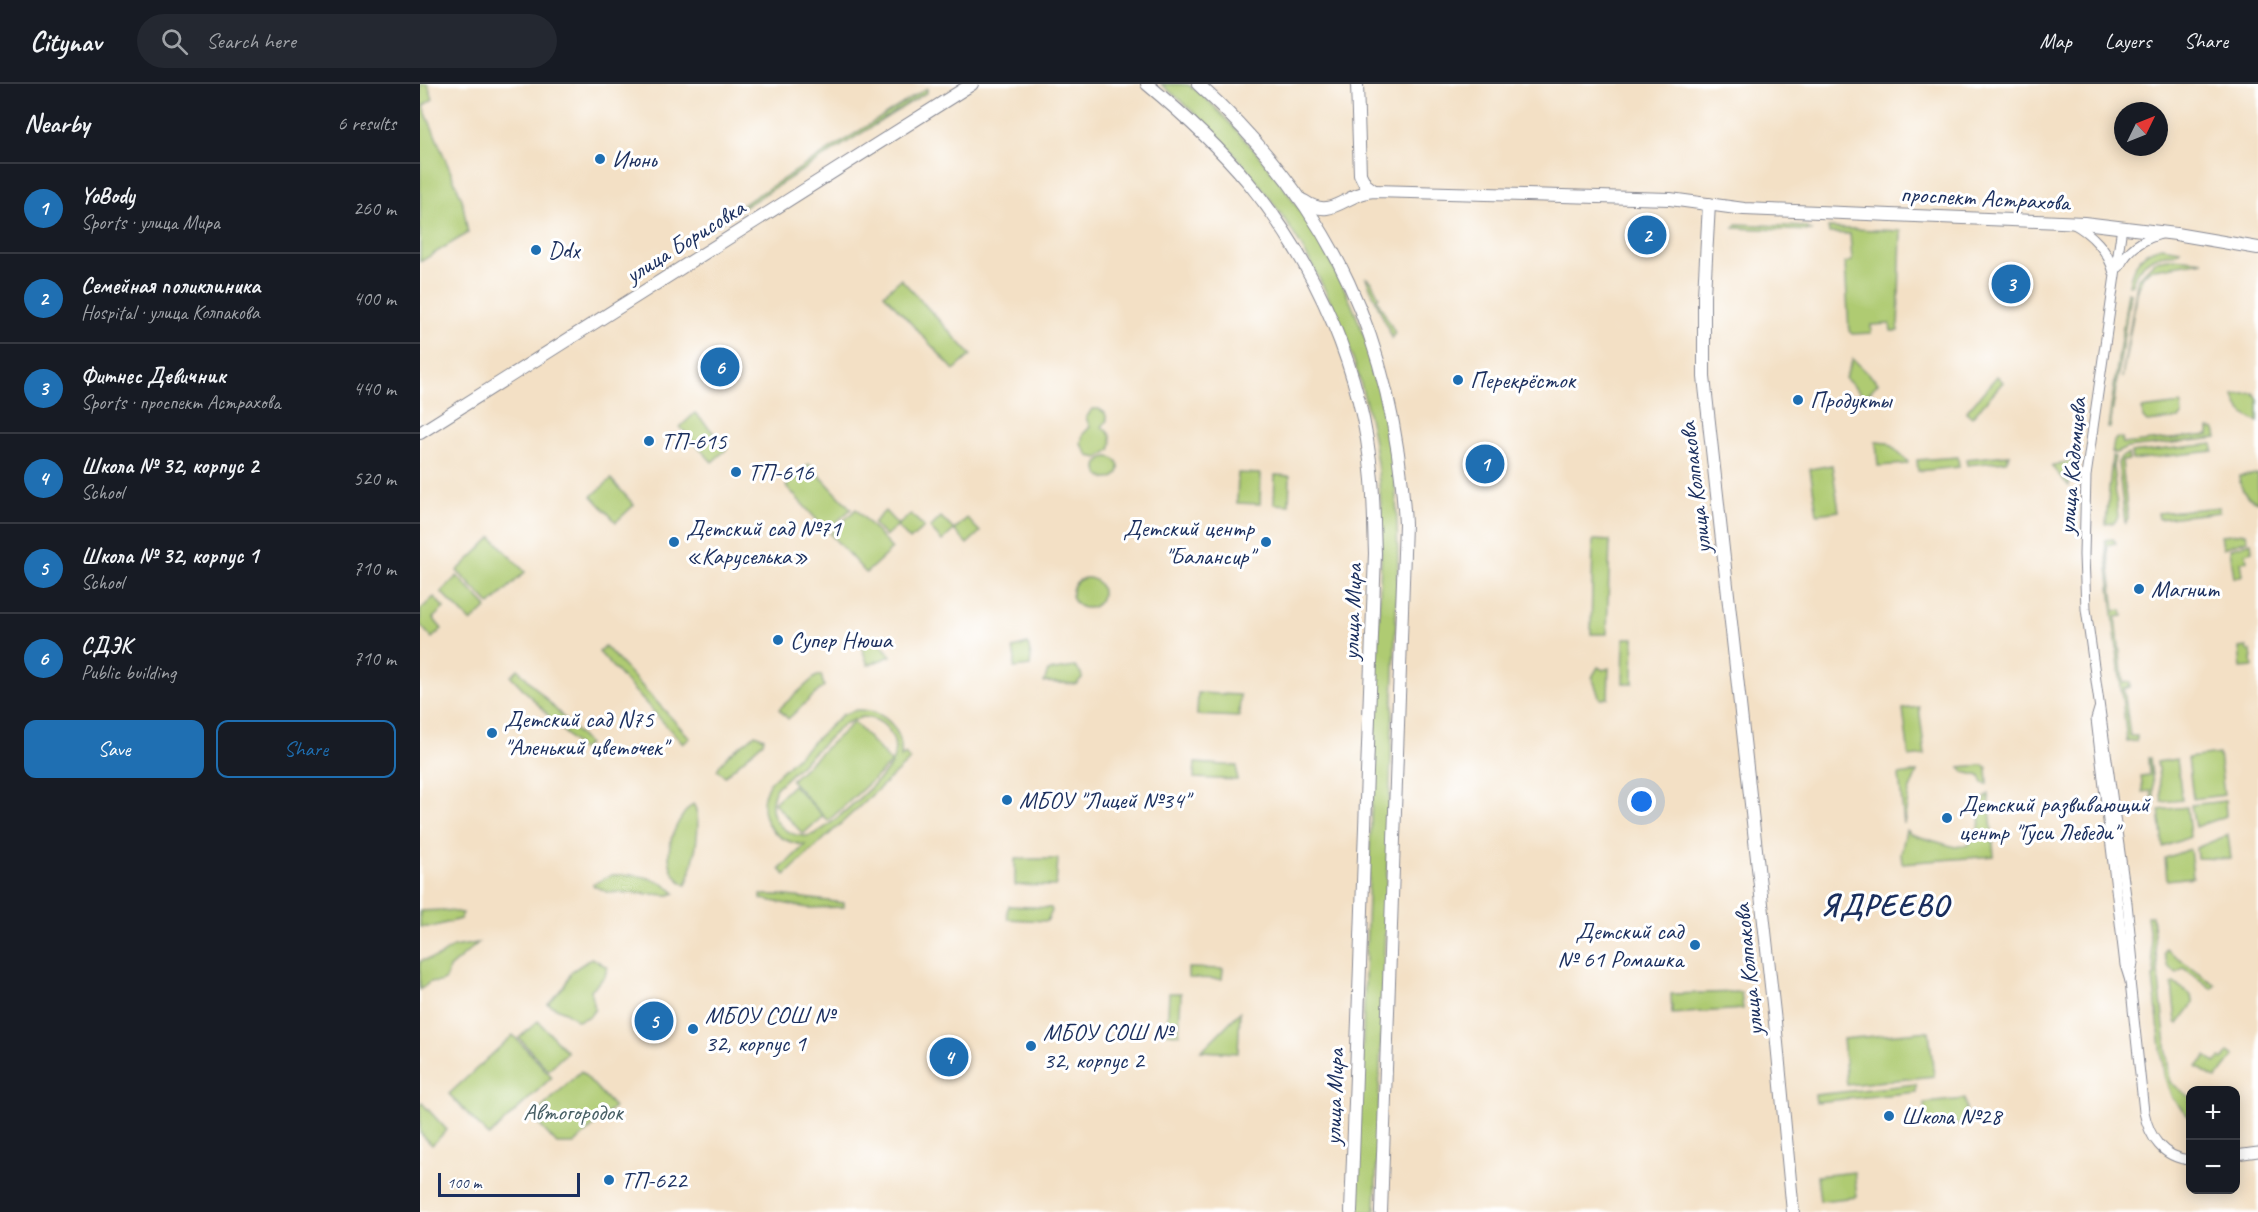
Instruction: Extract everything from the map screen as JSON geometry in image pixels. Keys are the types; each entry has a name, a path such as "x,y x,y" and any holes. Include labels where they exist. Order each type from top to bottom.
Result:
{"street":[{"name":"улица Борисовка","path":"420,433 972,84"},
{"name":"улица Мира","path":"1147,84 1204,134 1228,160 1262,200 1290,242 1325,305 1339,340 1358,402 1369,456 1375,553 1351,1212"},
{"name":"улица Мира","path":"1198,84 1256,142 1300,198 1327,242 1354,294 1379,359 1393,417 1405,524 1381,1212"},
{"path":"1350,197 1360,174 1358,84"},
{"path":"1360,174 1365,184 1374,190"},
{"path":"1300,198 1318,208 1328,209 1350,197 1374,190 1566,195 1709,204"},
{"name":"проспект Астрахова","path":"1709,204 1744,209 2069,222 2168,233 2258,248"},
{"name":"улица Колпакова","path":"1709,204 1704,377 1776,1022 1793,1212"},
{"path":"1327,242 1327,222 1336,206"},
{"path":"2069,222 2083,229 2102,247 2111,263 2115,278"},
{"name":"улица Кадомцева","path":"2122,227 2084,496 2086,609 2127,903 2133,963 2130,981 2146,1122 2153,1138 2165,1151 2186,1159"},
{"path":"2115,278 2121,264 2136,246 2151,237 2168,233"},
{"path":"2240,1154 2258,1152"}],"green space":[{"path":"420,84 428,84 433,99 423,106 462,199 468,233 420,262"},
{"path":"1161,84 1188,85 1202,95 1272,171 1295,203 1335,269 1351,304 1378,377 1387,415 1394,469 1398,560 1375,1212 1356,1212 1381,558 1381,502 1373,434 1359,376 1339,320 1313,266 1282,216 1246,168 1206,124"},
{"path":"927,88 927,92 706,231 701,231"},
{"path":"1737,224 1805,227 1811,231 1734,228"},
{"path":"1828,228 1901,231 1898,331 1891,331 1890,324 1871,325 1871,333 1852,334 1849,331 1845,263 1852,261 1850,234 1829,233"},
{"path":"2162,247 2180,250 2160,255 2144,264 2136,273 2132,285 2129,285 2132,271 2139,260 2148,252"},
{"path":"2174,258 2203,261 2149,270 2143,276 2138,287 2122,378 2138,278 2155,261"},
{"path":"1366,278 1371,281 1379,297 1377,299 1395,333 1392,338"},
{"path":"901,279 971,355 954,370 884,294"},
{"path":"2128,292 2130,293 2110,428 2108,428"},
{"path":"1853,359 1878,383 1865,397 1845,378"},
{"path":"1997,376 2003,382 1972,417 1966,412"},
{"path":"2254,393 2258,399 2258,422 2242,412 2234,395"},
{"path":"2181,404 2182,415 2179,419 2147,422 2143,418 2142,409"},
{"path":"1092,409 1099,409 1105,413 1107,420 1102,427 1110,434 1112,440 1110,450 1098,458 1089,456 1081,444 1083,434 1090,427 1086,418"},
{"path":"695,413 728,448 712,462 680,427"},
{"path":"2209,429 2215,430 2217,438 2127,448 2112,453 2114,441 2117,438 2122,439 2123,444 2209,435"},
{"path":"1876,442 1888,443 1908,462 1907,464 1878,466"},
{"path":"2213,444 2213,451 2132,460 2131,453"},
{"path":"2128,454 2129,460 2122,461 2128,519 2125,523 2118,463 2121,457"},
{"path":"2010,455 2006,461 1967,465 1966,459"},
{"path":"2112,456 2115,457 2113,466 2118,517 2114,523 2106,524"},
{"path":"1108,457 1116,460 1119,468 1116,476 1108,479 1100,476 1097,468 1100,460"},
{"path":"1958,457 1959,467 1918,471 1917,460"},
{"path":"2072,460 2069,486 2051,466"},
{"path":"809,464 851,509 827,531 786,486"},
{"path":"1832,465 1839,511 1817,514 1810,469"},
{"path":"1238,473 1261,474 1260,504 1237,503"},
{"path":"2258,474 2258,502 2244,492 2239,476"},
{"path":"1275,475 1290,476 1289,505 1274,504"},
{"path":"611,479 634,505 616,522 592,496"},
{"path":"2219,507 2219,512 2159,519 2158,513"},
{"path":"856,509 892,549 866,573 830,534"},
{"path":"885,511 898,525 911,514 924,527 910,540 897,526 885,536 873,523"},
{"path":"941,517 954,530 942,541 930,528"},
{"path":"967,518 980,532 967,544 954,530"},
{"path":"2246,533 2248,540 2223,548 2221,535"},
{"path":"492,537 525,572 490,605 457,571"},
{"path":"2113,539 2116,543 2107,545 2115,611 2122,610 2123,616 2116,617 2123,683 2130,682 2130,687 2124,689 2130,736 2137,736 2136,741 2127,742 2105,540"},
{"path":"1593,540 1610,541 1607,634 1591,634"},
{"path":"2251,542 2252,551 2246,553 2247,561 2241,562 2243,575 2234,578 2230,549"},
{"path":"457,576 487,607 471,622 441,592"},
{"path":"1087,578 1093,579 1101,587 1101,599 1093,607 1087,608 1081,607 1073,599 1072,593 1073,587 1081,579"},
{"path":"434,597 444,608 433,618 442,629 432,638 420,625 420,610"},
{"path":"1624,638 1634,638 1633,683 1623,683"},
{"path":"877,639 891,656 868,665 861,646"},
{"path":"1028,644 1031,657 1030,666 1014,668 1013,648"},
{"path":"605,646 690,738 683,744 599,652"},
{"path":"2247,647 2247,651 2251,651 2253,667 2241,668 2239,648"},
{"path":"1075,667 1081,673 1082,678 1076,684 1044,682 1048,671"},
{"path":"1598,667 1603,670 1609,668 1608,698 1600,699 1592,677"},
{"path":"518,669 588,744 581,750 511,676"},
{"path":"821,675 824,686 788,719 779,709 815,677"},
{"path":"1198,693 1240,695 1239,717 1197,715"},
{"path":"1919,707 1925,755 1909,757 1903,709"},
{"path":"856,710 875,713 883,717 890,723 899,738 901,757 905,754 910,760 785,875 780,869 805,845 793,843 774,832 764,815 765,793 770,782 842,715","holes":["862,717 871,718 884,726 893,738 892,763 854,722 791,780 828,821 891,763 891,765 853,804 818,832 802,836 785,830 775,819 773,811 772,802 776,788 844,724"]},
{"path":"755,734 764,738 763,742 725,776 717,770 729,755"},
{"path":"2219,754 2224,795 2193,799 2188,758"},
{"path":"2148,758 2150,758 2155,804 2153,805 2151,791 2143,792 2141,776 2149,775"},
{"path":"2177,759 2182,800 2162,802 2157,762"},
{"path":"1195,763 1237,766 1237,780 1194,778"},
{"path":"1983,765 1987,767 1988,784 1983,783 1980,776 1964,772 1960,767"},
{"path":"1917,772 1909,792 1904,824 1899,775"},
{"path":"793,785 823,816 803,834 774,803"},
{"path":"1989,794 1994,856 1902,863 1901,854 1906,830 1910,834 1955,847 1968,845 1977,832 1984,802"},
{"path":"2225,801 2226,816 2195,827 2191,805"},
{"path":"693,804 698,820 697,832 692,868 686,885 671,868 670,845 679,822"},
{"path":"2187,807 2190,837 2163,847 2159,810"},
{"path":"2228,835 2231,859 2197,858 2196,848"},
{"path":"2190,849 2193,877 2167,880 2165,858"},
{"path":"1015,859 1058,859 1056,886 1015,885"},
{"path":"612,875 646,877 661,883 675,893 669,895 607,892 594,886 593,884"},
{"path":"761,895 844,903 844,907 808,908 761,899"},
{"path":"1009,906 1051,908 1052,911 1047,921 1008,919"},
{"path":"443,910 463,913 460,919 432,927 420,927 420,911"},
{"path":"2147,916 2152,916 2170,1082 2186,1094 2186,1114 2172,1098 2164,1075 2153,977 2155,976"},
{"path":"478,943 449,968 444,980 430,982 420,990 420,961 438,957 453,947"},
{"path":"2166,949 2215,985 2212,989 2184,968 2177,973 2168,966 2164,954"},
{"path":"592,958 607,967 605,976 591,990 595,1009 590,1016 578,1021 548,1004 564,986 572,971"},
{"path":"1188,968 1223,969 1222,979 1188,978"},
{"path":"2174,983 2187,992 2193,1000 2193,1004 2178,1024 2172,984"},
{"path":"1741,992 1743,1009 1672,1014 1671,994"},
{"path":"1169,993 1181,993 1179,1034 1167,1033"},
{"path":"1240,1012 1238,1053 1201,1051"},
{"path":"538,1021 567,1052 548,1070 519,1038"},
{"path":"1929,1031 1934,1076 1847,1085 1843,1039"},
{"path":"513,1035 552,1077 489,1136 449,1094"},
{"path":"2228,1052 2234,1056 2216,1079 2197,1067 2206,1056 2215,1063 2220,1058 2223,1059"},
{"name":"Автогородок","path":"581,1071 614,1107 574,1144 557,1144 532,1117"},
{"path":"1916,1084 1916,1092 1816,1102 1815,1095"},
{"path":"1965,1099 1968,1124 1926,1128 1924,1103"},
{"path":"422,1103 447,1130 432,1145 420,1133 420,1105"},
{"path":"1854,1172 1857,1197 1820,1201 1817,1176"}],"place":[{"name":"Июнь","path":"600,159"},
{"name":"Семейная поликлиника","path":"1647,235"},
{"name":"Ddx","path":"536,250"},
{"name":"Фитнес Девичник","path":"2011,284"},
{"name":"СДЭК","path":"720,367"},
{"name":"Перекрёсток","path":"1458,380"},
{"name":"Продукты","path":"1798,400"},
{"name":"ТП-615","path":"649,441"},
{"name":"YoBody","path":"1485,464"},
{"name":"ТП-616","path":"736,472"},
{"name":"Детский сад №71 «Каруселька»","path":"674,542"},
{"name":"Детский центр \"Балансир\"","path":"1266,542"},
{"name":"Магнит","path":"2139,589"},
{"name":"Супер Нюша","path":"778,640"},
{"name":"Детский сад N75 \"Аленький цветочек\"","path":"492,733"},
{"name":"МБОУ \"Лицей №34\"","path":"1007,800"},
{"name":"Детский развивающий центр \"Гуси Лебеди\"","path":"1947,818"},
{"name":"Детский сад № 61 Ромашка","path":"1695,945"},
{"name":"Школа № 32, корпус 1","path":"654,1021"},
{"name":"МБОУ СОШ № 32, корпус 1","path":"693,1029"},
{"name":"МБОУ СОШ № 32, корпус 2","path":"1031,1046"},
{"name":"Школа № 32, корпус 2","path":"949,1057"},
{"name":"Школа №28","path":"1889,1116"},
{"name":"ТП-622","path":"609,1180"}],"district":[{"name":"ЯДРЕЕВО","path":"1885,905"}]}
